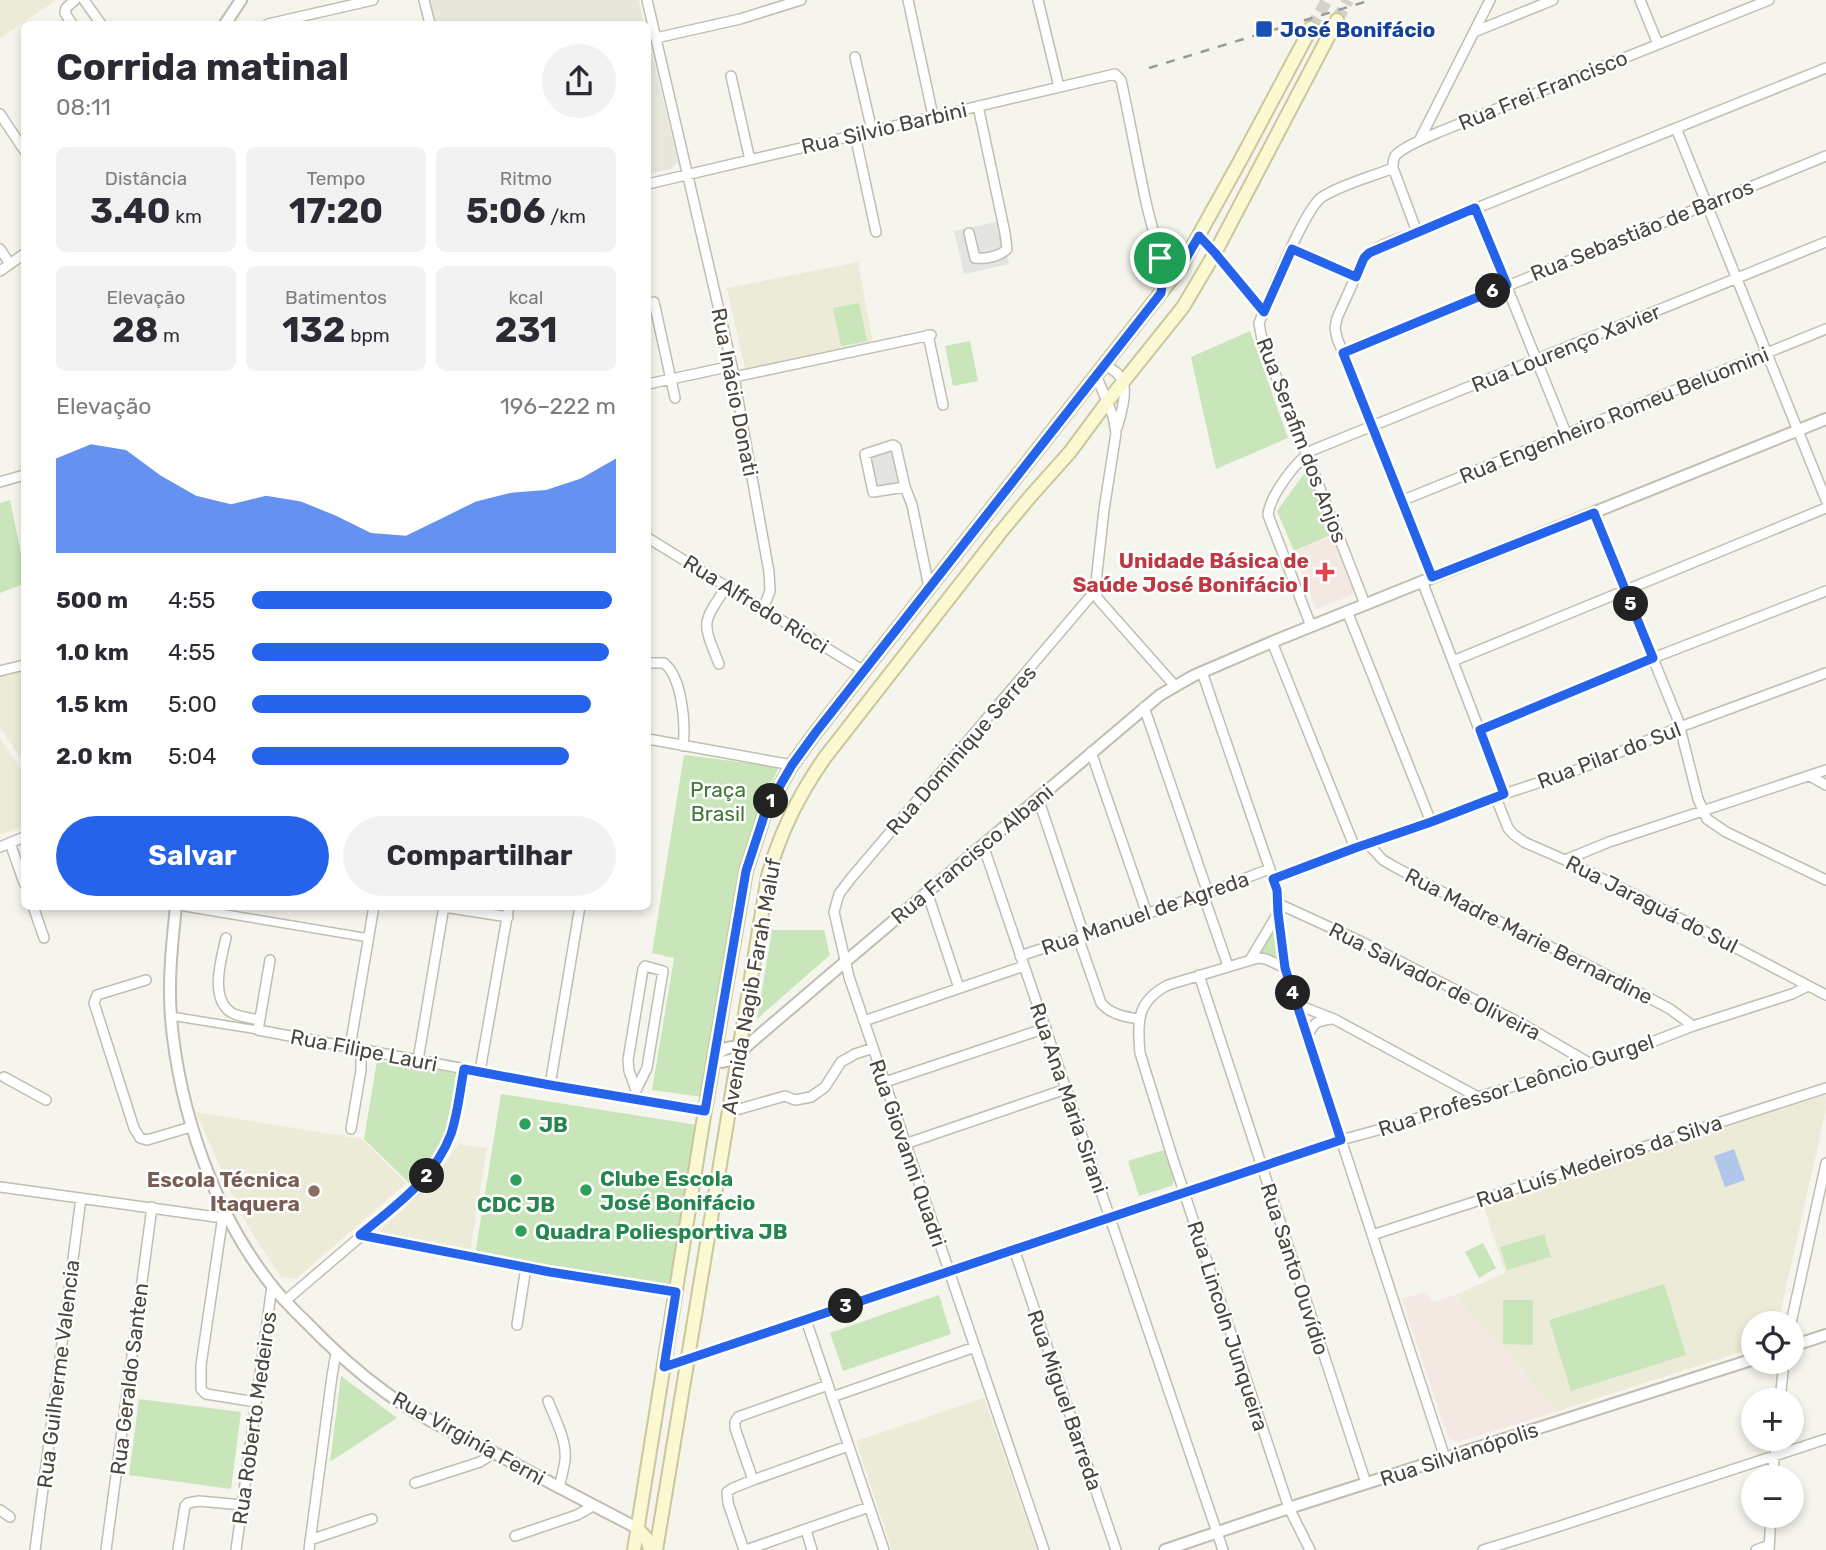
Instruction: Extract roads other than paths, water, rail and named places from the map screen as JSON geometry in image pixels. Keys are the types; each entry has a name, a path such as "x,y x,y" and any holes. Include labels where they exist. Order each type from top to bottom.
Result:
{"main road":[{"name":"Avenida Nagib Farah Maluf","path":"656,1550 729,1108 742,1049 766,890 774,853 792,809 811,777 1000,533 1070,452 1183,307 1215,253 1337,20"},
{"name":"Avenida Nagib Farah Maluf","path":"634,1550 746,871 766,810 792,765 1181,267 1311,28"},
{"path":"864,671 877,681 873,697"},
{"path":"705,1111 729,1108"},
{"path":"703,1125 715,1123 726,1129"},
{"path":"637,1528 646,1539 650,1550"}],"street":[{"path":"70,21 65,13 66,8 75,0"},
{"path":"84,0 99,21"},
{"path":"227,21 241,0"},
{"path":"281,21 370,0"},
{"path":"424,0 429,21"},
{"name":"Rua Inácio Donati","path":"647,0 732,366 769,572 770,591 763,609"},
{"path":"656,38 740,19 801,0"},
{"path":"908,0 933,116"},
{"path":"1038,0 1059,87"},
{"path":"1419,141 1490,0"},
{"path":"1474,32 1553,0"},
{"path":"1640,0 1658,44"},
{"name":"Rua Frei Francisco","path":"1393,168 1396,154 1419,141 1769,0"},
{"path":"855,57 873,131"},
{"name":"Rua Jaraguá do Sul","path":"1826,68 1369,253 1364,258 1342,305 1335,328 1336,338 1401,501 1453,661 1480,730 1508,828 1533,847 1565,860 1826,995"},
{"name":"Rua Silvio Barbini","path":"651,183 1113,74 1119,77 1160,258"},
{"path":"731,76 750,160"},
{"path":"969,233 975,258 1002,254 1007,249 978,106"},
{"path":"0,114 21,146"},
{"path":"1676,128 1826,499"},
{"path":"855,135 876,232"},
{"name":"Rua Sebastião de Barros","path":"1343,353 1826,156"},
{"path":"1393,168 1417,232"},
{"name":"Rua Serafim dos Anjos","path":"1365,604 1262,340 1259,323 1314,204 1322,197 1393,168"},
{"path":"1475,208 1566,433"},
{"path":"1199,236 1264,312"},
{"name":"Rua Lourenço Xavier","path":"1307,454 1826,242"},
{"path":"1292,249 1356,277"},
{"path":"0,250 10,264"},
{"path":"0,271 21,256"},
{"path":"1160,258 1168,264 1181,267"},
{"path":"1160,258 1163,278 1161,293"},
{"path":"654,302 675,398"},
{"name":"Rua Engenheiro Romeu Beluomini","path":"1401,501 1826,329"},
{"path":"734,377 929,335 943,405"},
{"path":"651,383 732,366"},
{"path":"1116,433 1100,370 1117,371 1125,394 1102,522 1095,591 1098,598 1175,687"},
{"name":"Rua Francisco Albani","path":"714,1057 722,1062 729,1062 1160,695 1202,672 1272,642 1826,419"},
{"path":"905,487 873,492 865,454 895,445 912,505 929,587"},
{"path":"1307,454 1274,497 1268,515 1311,626"},
{"path":"0,482 21,476"},
{"path":"1453,661 1826,508"},
{"path":"1594,513 1680,727 1707,819 1726,832 1826,880"},
{"name":"Rua Alfredo Ricci","path":"651,540 864,671"},
{"path":"719,664 706,631 706,622 707,616 727,586"},
{"name":"Rua Dominique Serres","path":"834,912 839,894 852,877 1095,591"},
{"path":"1480,730 1653,658 1826,591"},
{"path":"1348,611 1431,822"},
{"path":"1272,642 1355,848"},
{"path":"651,663 664,663 671,671 683,707 683,746"},
{"path":"0,671 21,666"},
{"path":"1202,672 1271,874 1285,965 1297,1005 1445,1458"},
{"name":"Rua Pilar do Sul","path":"1271,874 1355,848 1574,771 1680,727 1826,673"},
{"path":"1144,708 1228,966"},
{"path":"651,741 792,765"},
{"path":"1091,752 1147,914"},
{"path":"1565,860 1703,810 1826,770"},
{"path":"1810,776 1826,785"},
{"path":"1038,798 1101,1003 1106,1009 1139,1019 1147,1001 1155,992 1168,985 1258,958 1285,965"},
{"path":"0,847 21,838"},
{"path":"10,843 21,874"},
{"name":"Rua Madre Marie Bernardine","path":"1367,843 1393,866 1670,1009 1693,1026"},
{"name":"Rua Ana Maria Sirani","path":"983,845 1223,1550"},
{"name":"Rua Manuel de Agreda","path":"1020,956 1271,874"},
{"path":"928,892 960,988"},
{"path":"1250,960 1278,909"},
{"name":"Rua Salvador de Oliveira","path":"1278,909 1362,942 1524,1025 1589,1063"},
{"path":"34,910 44,938"},
{"name":"Rua Virginía Ferni","path":"178,910 170,974 171,1016 177,1068 191,1127 224,1213 272,1286 336,1353 387,1394 423,1417 637,1528"},
{"path":"202,910 369,938"},
{"path":"351,1047 373,910"},
{"path":"418,1060 443,910"},
{"path":"463,910 508,917"},
{"path":"480,1071 509,910"},
{"path":"550,1085 579,910"},
{"name":"Rua Giovanni Quadri","path":"834,912 845,962 864,1021 1044,1550"},
{"name":"Rua Filipe Lauri","path":"226,938 219,967 220,1000 223,1006 233,1013 259,1025 351,1047 464,1069 550,1085 636,1095 705,1111"},
{"path":"171,1016 259,1025 270,961"},
{"path":"864,1021 1024,966"},
{"path":"645,967 663,971 647,1068 636,1095 628,1060 642,969 645,967"},
{"name":"Rua Santo Ouvídio","path":"1199,975 1366,1483"},
{"path":"146,980 97,995 94,1003 134,1128 140,1138 147,1140 191,1127"},
{"name":"Rua Professor Leôncio Gurgel","path":"664,1367 1184,1191 1634,1049 1693,1026 1782,998 1808,986"},
{"path":"1297,1005 1334,1018 1478,1097"},
{"path":"1307,1037 1319,1020 1334,1018"},
{"name":"Rua Lincoln Junqueira","path":"1139,1019 1140,1053 1184,1191 1289,1508 1310,1550"},
{"path":"885,1082 1046,1028"},
{"path":"729,1108 785,1096 795,1100 811,1097 825,1087 841,1062 873,1048"},
{"path":"351,1129 361,1070 361,1049"},
{"path":"285,1301 414,1191 437,1162 452,1131 464,1069"},
{"path":"2,1076 46,1100"},
{"name":"Rua Luís Medeiros da Silva","path":"1372,1234 1826,1088"},
{"path":"905,1144 1066,1089"},
{"path":"1794,1311 1826,1163"},
{"path":"0,1187 152,1207 224,1213 201,1364 201,1389 206,1394 256,1402"},
{"name":"Rua Guilherme Valencia","path":"35,1550 80,1198"},
{"name":"Rua Geraldo Santen","path":"106,1550 152,1207"},
{"path":"360,1235 676,1292"},
{"name":"Rua Miguel Barreda","path":"1014,1249 1116,1550"},
{"path":"517,1325 526,1267"},
{"name":"Rua Roberto Medeiros","path":"236,1550 272,1286"},
{"path":"806,1320 884,1550"},
{"path":"1804,1342 1826,1335"},
{"path":"832,1397 975,1347"},
{"path":"309,1545 336,1353"},
{"name":"Rua Silvianópolis","path":"1165,1550 1741,1363"},
{"path":"753,1480 735,1427 736,1420 742,1414 828,1385"},
{"path":"548,1401 564,1441 565,1460 559,1488"},
{"path":"1483,1550 1826,1438"},
{"path":"848,1446 730,1489 727,1492 728,1503 745,1550 869,1507"},
{"path":"1774,1465 1775,1451"},
{"path":"415,1483 480,1462 494,1453"},
{"path":"178,1550 185,1506 188,1503 199,1501 242,1505"},
{"path":"515,1536 577,1515 593,1506"},
{"path":"0,1510 10,1517"},
{"path":"309,1545 372,1519"},
{"path":"1756,1550 1769,1547 1770,1528"},
{"path":"806,1530 812,1550"}],"water":[{"path":"1734,1149 1745,1180 1725,1187 1714,1156"}],"tunnel":[{"path":"1311,28 1327,0"},
{"path":"1337,20 1348,0"}],"railway":[{"path":"1149,68 1371,0"}],"place":[{"name":"José Bonifácio","path":"1264,29"},
{"name":"Unidade Básica de Saúde José Bonifácio I","path":"1325,572"},
{"name":"JB","path":"525,1124"},
{"name":"CDC JB","path":"516,1180"},
{"name":"Clube Escola José Bonifácio","path":"586,1190"},
{"name":"Escola Técnica Itaquera","path":"314,1191"},
{"name":"Quadra Poliesportiva JB","path":"521,1231"}],"park label":[{"name":"Praça Brasil","path":"718,801"}]}
